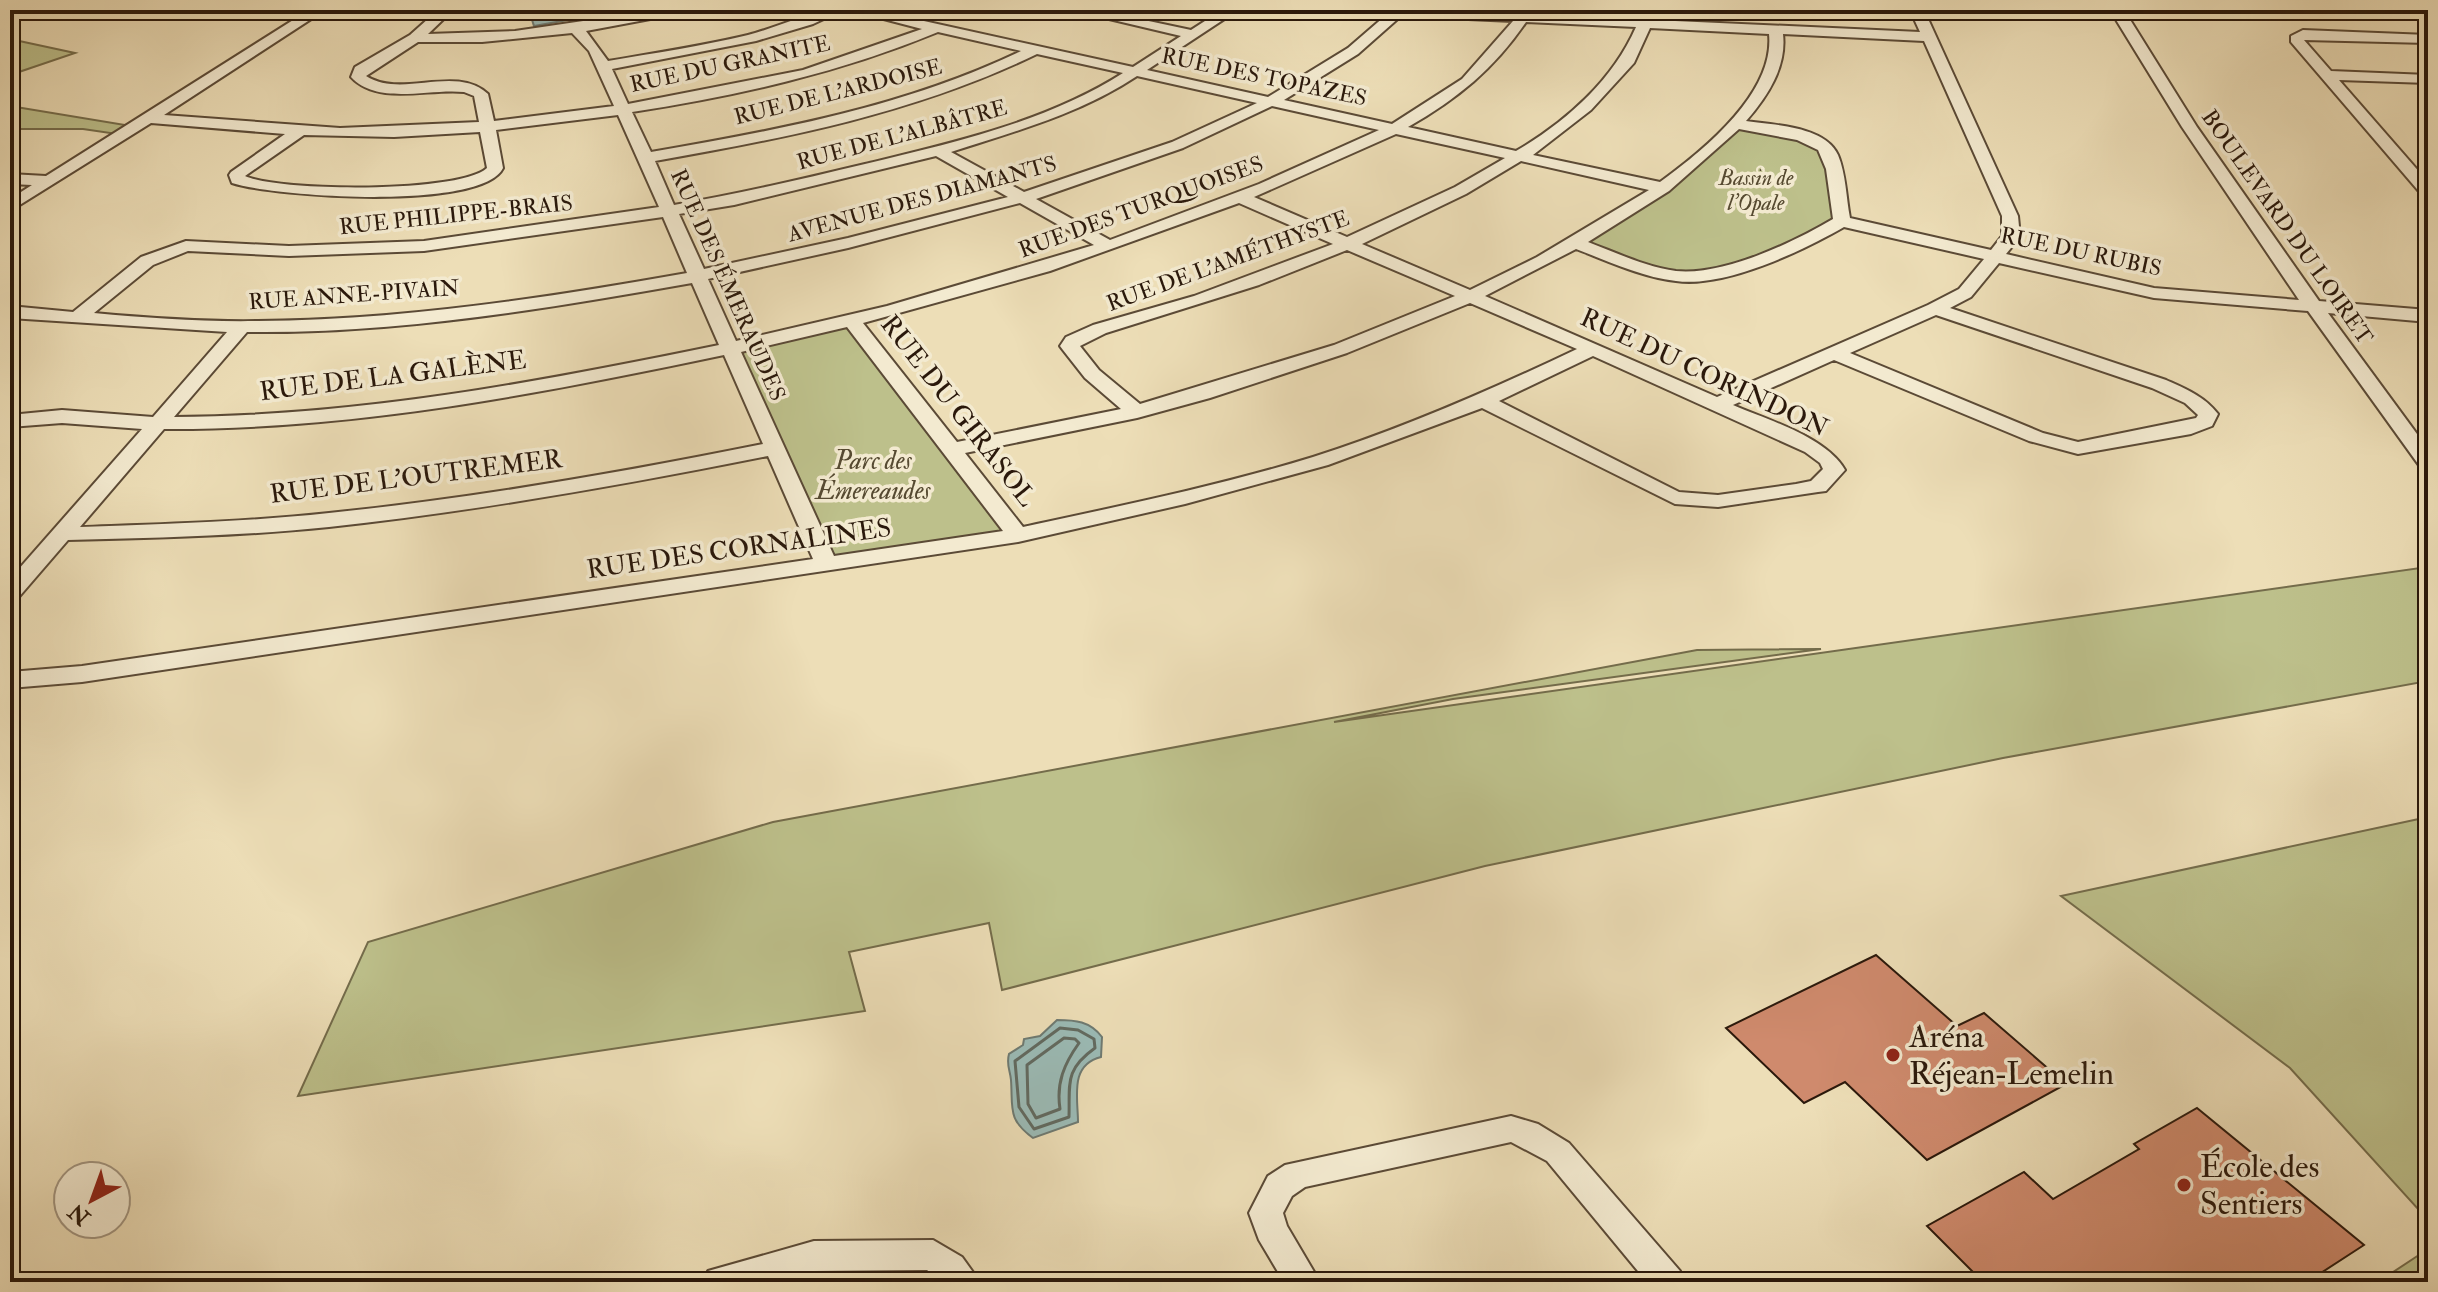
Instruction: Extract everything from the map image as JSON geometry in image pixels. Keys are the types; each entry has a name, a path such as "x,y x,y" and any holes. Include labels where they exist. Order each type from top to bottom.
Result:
{"street":[{"path":"10,206 318,10"},
{"path":"303,129 244,169 237,175 238,180 258,187 342,192 475,183 486,179 495,168 481,94 451,86 386,87 363,82 358,77 360,70 415,38 446,10"},
{"path":"415,38 516,36 577,30 677,10"},
{"path":"604,66 745,40 809,22 836,10"},
{"name":"RUE DES TOPAZES","path":"856,10 1663,188"},
{"path":"1084,10 1191,34"},
{"name":"RUE DE L'ALBÂTRE","path":"668,210 787,189 938,151 1066,110 1136,72 1231,10"},
{"path":"1716,405 1965,293 2011,237 2010,216 1917,10"},
{"name":"BOULEVARD DU LOIRET","path":"2117,10 2152,71 2313,305 2428,464"},
{"path":"2332,10 2428,14"},
{"path":"1399,11 1522,18 1650,17 1775,29 1930,37"},
{"name":"AVENUE DES DIAMANTS","path":"699,277 1023,199 1168,147 1269,101 1334,63 1399,11"},
{"name":"RUE DE L'AMÉTHYSTE","path":"1137,412 1092,374 1070,346 1073,341 1199,300 1348,243 1452,195 1519,156 1592,104 1635,53 1650,17"},
{"name":"RUE DES TURQUOISES","path":"730,349 853,322 986,285 1109,246 1239,197 1394,128 1448,98 1502,48 1522,18"},
{"name":"RUE DU GRANITE","path":"149,118 365,133 488,128 716,94 884,51 936,28"},
{"path":"953,449 1137,412 1313,358 1469,296 1577,244 1663,188 1737,124 1764,86 1779,43 1775,29"},
{"name":"RUE DES ÉMERAUDES","path":"577,30 595,49 604,66 827,565"},
{"path":"2428,39 2312,34 2296,39 2428,192"},
{"name":"RUE DE L'ARDOISE","path":"646,158 787,130 905,100 988,73 1034,50"},
{"path":"2328,75 2428,79"},
{"path":"1577,244 1662,272 1702,276 1787,246 1842,221 1829,151 1819,143 1786,132 1737,124"},
{"path":"938,151 1109,246"},
{"path":"10,179 49,181"},
{"name":"RUE DU CORINDON","path":"1239,197 1593,349 1812,448 1828,459 1834,470 1818,486 1718,501 1675,498 1483,401"},
{"name":"RUE PHILIPPE-BRAIS","path":"78,317 147,261 186,246 358,251 548,230 668,210"},
{"name":"RUE DU RUBIS","path":"1842,221 2154,293 2428,316"},
{"name":"RUE ANNE-PIVAIN","path":"10,312 242,327 319,325 583,296 699,277"},
{"path":"1833,353 2036,437 2078,448 2191,428 2205,422 2208,414 2192,399 2159,384 1935,309"},
{"name":"RUE DU GIRASOL","path":"853,322 1018,535"},
{"path":"10,593 242,327"},
{"name":"RUE DE LA GALÈNE","path":"10,421 33,417 157,423 351,413 460,399 730,349"},
{"name":"RUE DES CORNALINES","path":"10,680 82,674 1018,535 1185,498 1321,461 1483,401 1593,349"},
{"name":"RUE DE L'OUTREMER","path":"62,534 216,529 329,520 489,500 774,448"},
{"path":"1303,1282 1271,1230 1266,1213 1280,1186 1297,1175 1511,1129 1527,1133 1558,1152 1668,1282"},
{"path":"720,1282 814,1256 921,1255 933,1255 950,1267 963,1282"}],"green space":[{"path":"10,39 75,53 10,75"},
{"path":"10,106 131,126 117,134 83,129 10,129"},
{"name":"Bassin de l'Opale","path":"1737,124 1819,143 1842,221 1713,274 1689,277 1577,244 1663,188"},
{"name":"Parc des Émereaudes","path":"853,322 1018,535 827,565 730,349"},
{"path":"2420,568 2428,580 2428,681 2003,758 1485,866 1002,990 989,923 849,952 865,1011 298,1096 368,942 773,822 1697,650 1821,649 1453,699 1334,722"},
{"path":"2428,817 2428,1220 2290,1068 2061,896"},
{"path":"2428,1249 2428,1282 2378,1282"}],"water":[{"path":"529,10 590,10 596,15 534,26"},
{"path":"1057,1020 1082,1022 1097,1032 1102,1037 1101,1057 1084,1067 1080,1075 1078,1122 1033,1138 1015,1119 1008,1058 1023,1045 1024,1039 1040,1036"}],"building":[{"name":"Aréna Réjean‑Lemelin","path":"1876,955 1957,1026 1984,1013 2066,1084 1927,1160 1845,1082 1804,1103 1726,1028"},
{"name":"École des Sentiers","path":"2197,1108 2364,1245 2307,1282 1983,1282 1927,1226 2024,1172 2053,1199 2139,1149 2134,1144"}],"place":[{"name":"Aréna Réjean‑Lemelin","path":"1893,1055"},
{"name":"École des Sentiers","path":"2184,1185"}]}
